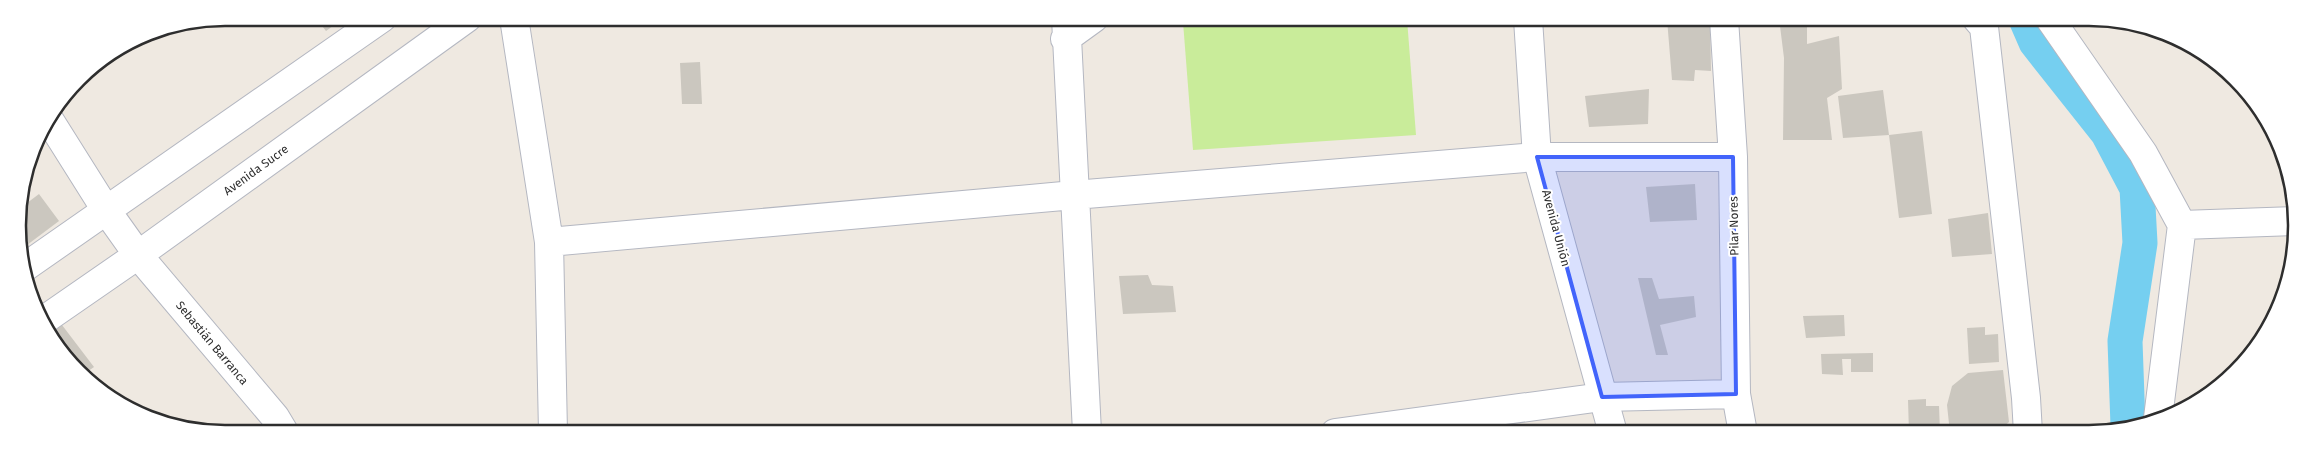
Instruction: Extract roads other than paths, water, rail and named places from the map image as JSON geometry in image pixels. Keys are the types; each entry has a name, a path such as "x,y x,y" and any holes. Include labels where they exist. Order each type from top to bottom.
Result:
{"street":[{"path":"30,264 370,26"},
{"name":"Avenida Sucre","path":"49,317 138,255 456,26"},
{"path":"515,26 549,242 553,425"},
{"name":"Avenida Unión","path":"1528,26 1537,157 1611,425"},
{"name":"Pilar Nores","path":"1724,26 1733,158 1736,394 1742,425"},
{"path":"1983,26 2028,425"},
{"path":"2055,26 2143,153 2182,225 2159,412"},
{"path":"1066,29 1087,425"},
{"name":"Sebastián Barranca","path":"53,126 106,210 138,255 279,425"},
{"path":"549,242 1074,195 1537,157 1733,158"},
{"path":"2182,225 2288,221"},
{"path":"1413,425 1602,397 1736,394"}],"waterway":[{"path":"2029,26 2036,42 2108,133 2137,188 2140,243 2125,341 2128,421"}]}
